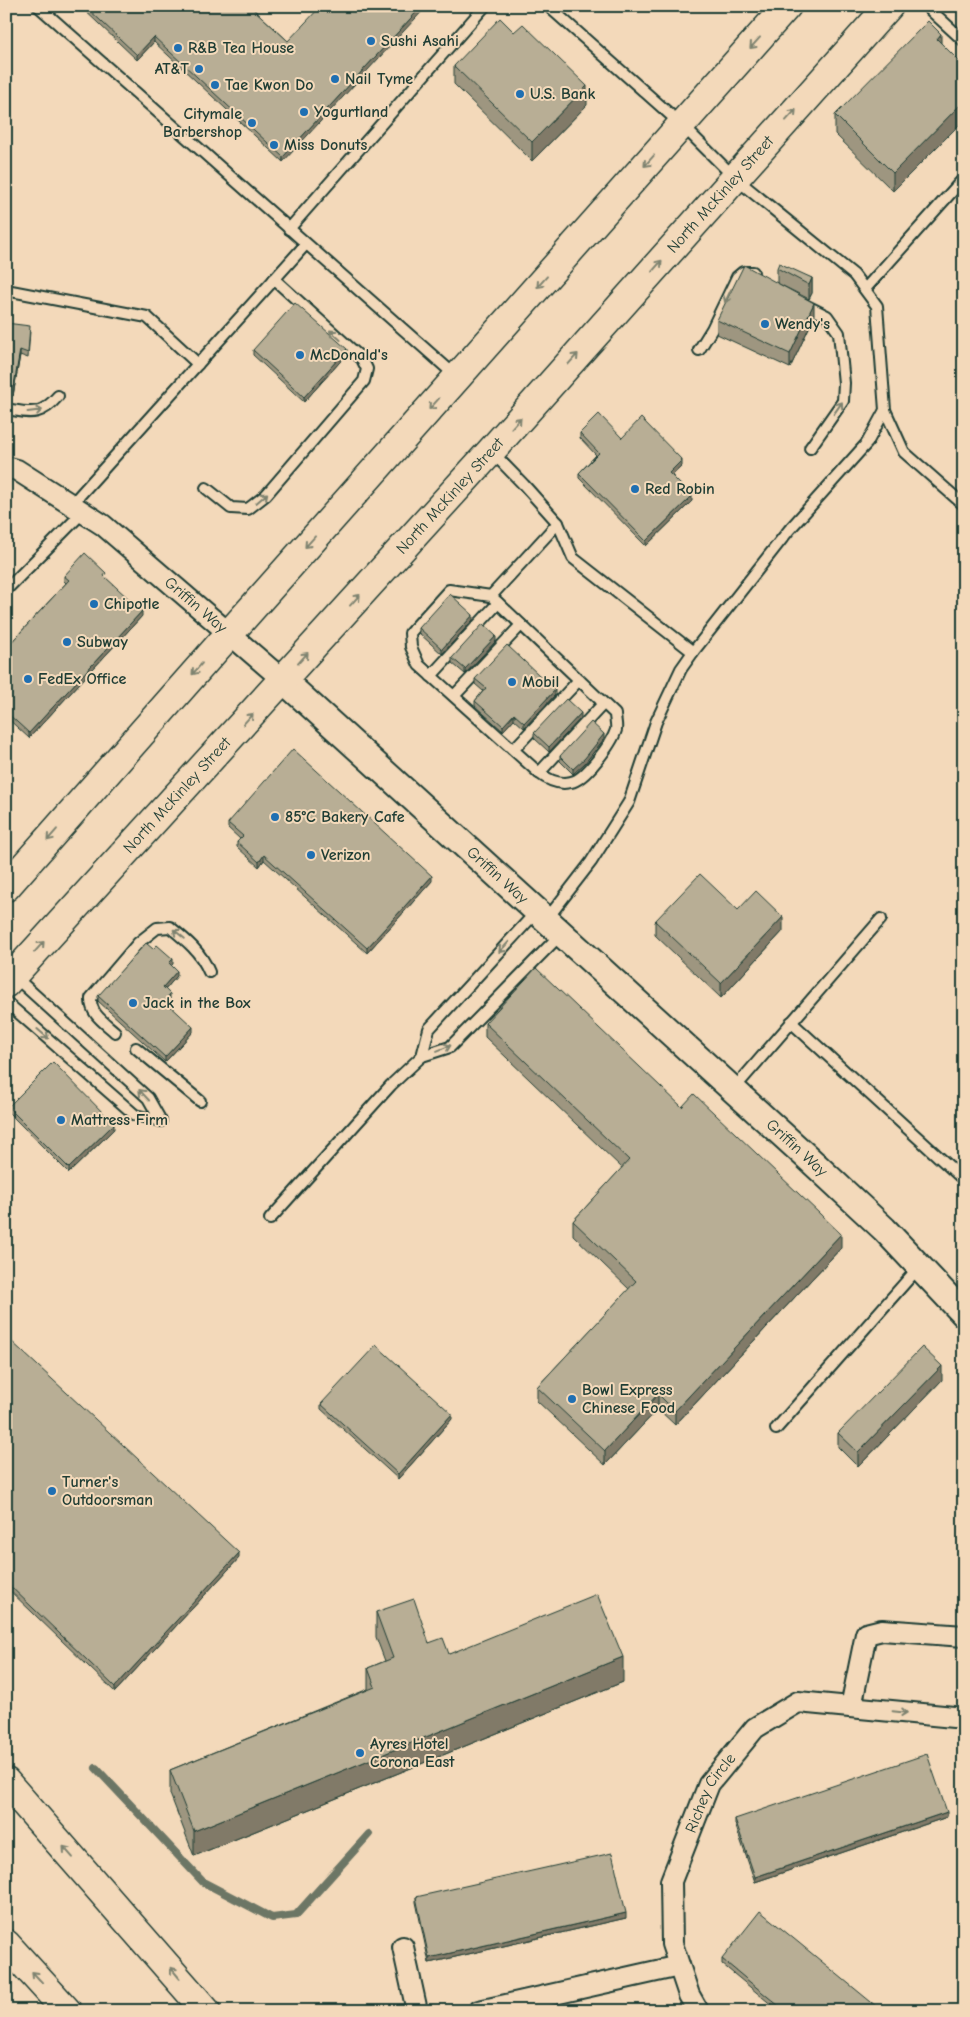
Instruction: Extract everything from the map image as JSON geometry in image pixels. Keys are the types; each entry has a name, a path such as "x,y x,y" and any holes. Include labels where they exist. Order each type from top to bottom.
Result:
{"main road":[{"path":"6,887 787,6"},
{"name":"North McKinley Street","path":"10,980 490,451 889,6"},
{"path":"6,1782 206,2011"},
{"path":"6,1944 67,2011"}],"street":[{"name":"Griffin Way","path":"6,467 17,470 103,525 230,633 884,1229 964,1314"},
{"path":"851,1707 866,1634 882,1630 964,1636"},
{"name":"Richey Circle","path":"698,2011 689,1995 672,1944 671,1880 709,1784 755,1728 798,1702 964,1718"},
{"path":"403,1947 417,2011"},
{"path":"479,2011 679,1966"}],"lane":[{"path":"38,6 457,378"},
{"path":"289,228 486,6"},
{"path":"548,6 682,124 735,178 854,275 877,306 885,410 904,452 964,505"},
{"path":"926,6 964,41"},
{"path":"865,290 964,178"},
{"path":"6,590 198,364 306,244"},
{"path":"699,350 712,329 736,277 743,272 754,272 759,276"},
{"path":"206,488 231,508 248,509 266,495 364,381 366,369 362,359 274,279"},
{"path":"6,290 147,316 198,364"},
{"path":"790,297 827,316 839,333 844,383 843,400 810,448"},
{"path":"6,409 33,413 48,408 58,396"},
{"path":"270,1219 391,1085 422,1056 450,1047 548,922 591,862 629,802 656,722 681,669 692,652 788,530 867,444 885,410"},
{"path":"490,451 558,523 573,558 692,652"},
{"path":"431,676 558,523"},
{"path":"449,590 494,600 521,625 615,714 616,728 610,743 582,777 571,782 550,781 539,773 514,748 419,665 410,647 410,633 449,590"},
{"path":"454,696 521,625"},
{"path":"514,748 578,680"},
{"path":"539,773 603,704"},
{"path":"733,1090 881,919"},
{"path":"422,1056 429,1028 548,922"},
{"path":"115,1032 98,1018 91,1006 91,998 138,943 157,928 170,927 190,943 204,959 209,972"},
{"path":"6,1002 135,1115 161,1121 148,1098 10,980"},
{"path":"791,1022 964,1180"},
{"path":"136,1048 200,1101"},
{"path":"776,1429 919,1267"}],"building":[{"path":"85,6 250,6 288,41 321,6 422,6 283,157 154,37 137,55"},
{"name":"U.S. Bank","path":"500,18 514,32 523,24 587,86 532,142 454,66"},
{"path":"928,21 941,34 937,39 964,66 964,101 893,173 835,115"},
{"path":"779,263 812,278 809,285 777,268"},
{"name":"Wendy's","path":"744,265 814,303 790,354 717,320"},
{"name":"McDonald's","path":"295,303 347,349 304,397 253,350"},
{"path":"6,323 30,326 28,353 20,350 13,391 6,390"},
{"name":"Red Robin","path":"599,414 622,438 641,418 682,460 669,473 692,496 646,541 579,473 599,453 580,433"},
{"path":"85,553 106,573 104,576 142,611 29,733 6,712 6,648 69,580 64,576"},
{"path":"450,594 473,615 442,649 419,628"},
{"path":"483,624 496,636 465,669 452,658"},
{"path":"507,645 555,690 524,723 514,714 503,726 475,701 486,688 475,679"},
{"path":"566,699 581,713 549,747 534,733"},
{"path":"591,722 604,734 585,758 573,769 560,756"},
{"path":"293,749 432,876 367,948 264,855 259,862 237,842 243,836 228,823"},
{"path":"700,874 738,910 756,891 783,917 721,983 655,921"},
{"name":"Jack in the Box","path":"146,943 153,949 157,945 173,959 169,963 177,971 163,987 170,994 165,1001 193,1027 165,1057 98,996"},
{"path":"536,968 682,1107 694,1094 841,1234 675,1411 658,1394 605,1451 537,1387 636,1281 573,1221 629,1160 485,1023"},
{"name":"Mattress Firm","path":"53,1062 114,1124 69,1168 8,1107"},
{"path":"9,1339 239,1553 115,1687 6,1582 6,1342"},
{"path":"376,1345 452,1414 398,1474 321,1404"},
{"path":"922,1347 942,1366 858,1452 838,1433"},
{"name":"Ayres Hotel Corona East","path":"597,1594 623,1657 194,1831 170,1770 375,1687 368,1668 393,1658 376,1612 414,1599 429,1643 443,1638 449,1654"},
{"path":"927,1754 947,1812 755,1877 735,1819"},
{"path":"612,1853 626,1913 429,1958 416,1897"},
{"path":"760,1911 882,2011 785,2011 722,1959"}],"waterway":[{"path":"96,1768 203,1882 272,1918 296,1915 369,1834"}],"place":[{"name":"Sushi Asahi","path":"371,41"},
{"name":"R&B Tea House","path":"178,48"},
{"name":"AT&T","path":"199,69"},
{"name":"Nail Tyme","path":"335,79"},
{"name":"Tae Kwon Do","path":"215,85"},
{"name":"U.S. Bank","path":"520,94"},
{"name":"Yogurtland","path":"304,112"},
{"name":"Citymale Barbershop","path":"252,123"},
{"name":"Miss Donuts","path":"274,145"},
{"name":"Wendy's","path":"765,324"},
{"name":"McDonald's","path":"300,355"},
{"name":"Red Robin","path":"635,489"},
{"name":"Chipotle","path":"94,604"},
{"name":"Subway","path":"67,642"},
{"name":"FedEx Office","path":"28,679"},
{"name":"Mobil","path":"512,682"},
{"name":"85°C Bakery Cafe","path":"275,817"},
{"name":"Verizon","path":"311,855"},
{"name":"Jack in the Box","path":"133,1003"},
{"name":"Mattress Firm","path":"61,1120"},
{"name":"Bowl Express Chinese Food","path":"572,1399"},
{"name":"Turner's Outdoorsman","path":"52,1491"},
{"name":"Ayres Hotel Corona East","path":"360,1753"}]}
